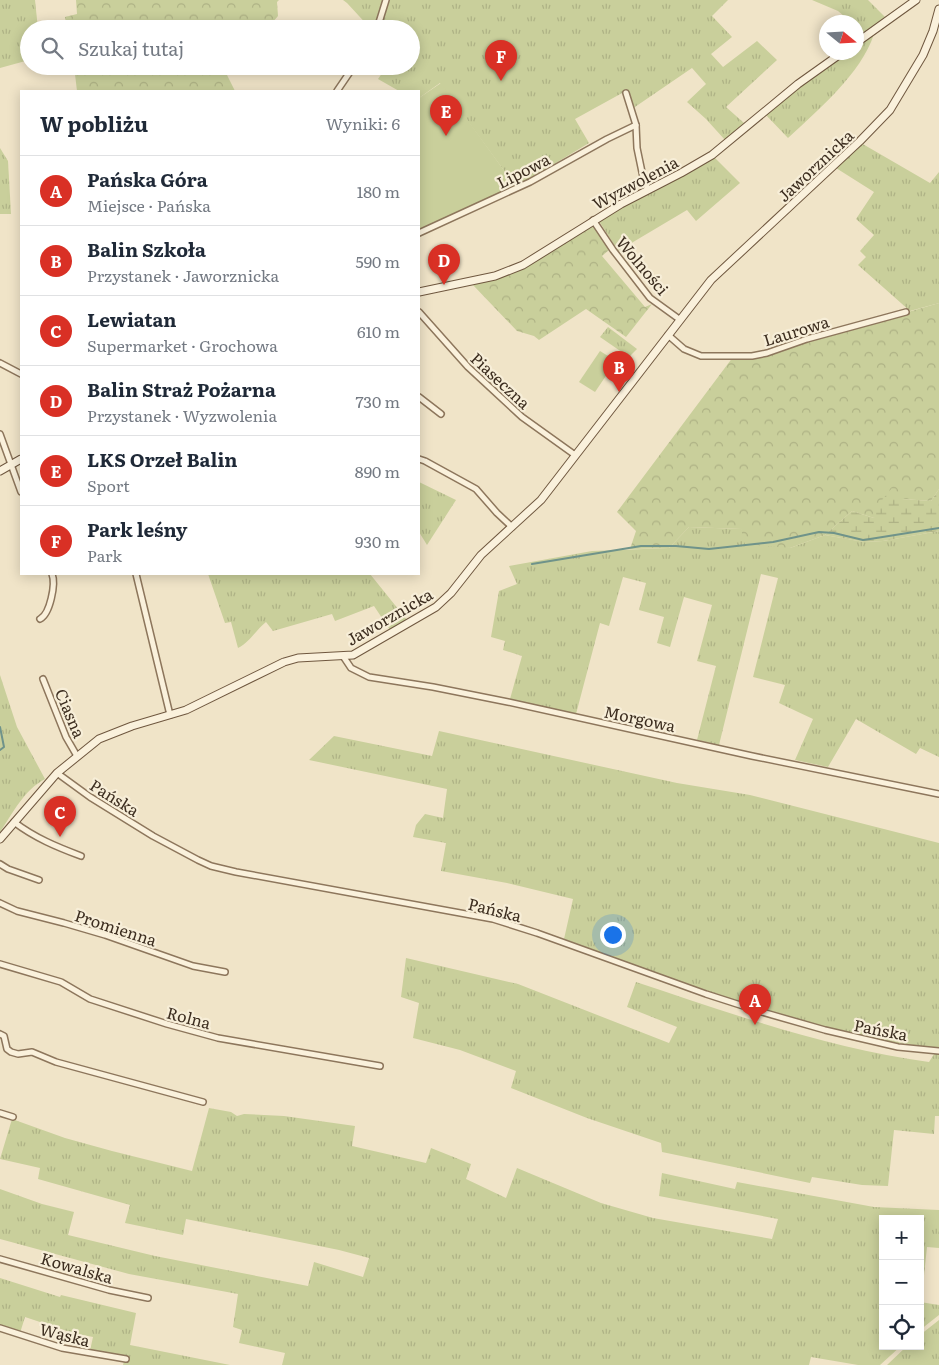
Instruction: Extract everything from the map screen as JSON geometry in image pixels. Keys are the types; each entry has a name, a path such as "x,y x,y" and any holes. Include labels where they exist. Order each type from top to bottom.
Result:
{"street":[{"path":"380,20 386,0"},
{"path":"864,37 916,0"},
{"name":"Jaworznicka","path":"0,839 57,773 95,742 116,731 170,716 202,703 284,662 298,658 353,655 436,607 451,593 481,555 541,500 706,286 860,141 890,110 923,55 933,31 939,9"},
{"name":"Wyzwolenia","path":"420,292 495,276 512,270 593,220 681,174 712,155 798,84 832,60"},
{"path":"338,90 348,75"},
{"path":"626,93 636,125 637,148 643,177 648,190"},
{"name":"Lipowa","path":"420,233 530,182 636,125"},
{"name":"Wolności","path":"593,220 613,250 650,298 679,320"},
{"name":"Laurowa","path":"668,335 684,348 701,356 752,356 906,312"},
{"name":"Piaseczna","path":"420,313 468,367 522,417 575,456"},
{"path":"0,363 20,373"},
{"path":"420,398 441,414"},
{"path":"0,434 20,489"},
{"path":"420,459 425,460 476,489 512,527"},
{"path":"0,471 20,460"},
{"path":"40,619 47,613 53,586 52,575"},
{"path":"136,575 170,716"},
{"name":"Morgowa","path":"343,656 351,668 368,677 433,687 508,702 752,756 939,794"},
{"name":"Ciasna","path":"44,679 66,737 77,756"},
{"name":"Pańska","path":"57,773 90,797 153,836 211,866 494,919 762,1012 825,1030 898,1047 939,1050"},
{"path":"14,822 28,833 81,856"},
{"path":"0,864 8,869 39,880"},
{"name":"Promienna","path":"0,903 17,911 96,933 193,966 225,972"},
{"name":"Rolna","path":"0,964 61,982 90,999 218,1038 380,1066"},
{"path":"0,1034 4,1036 7,1049 12,1052 18,1054 32,1052 56,1062 203,1102"},
{"path":"0,1113 13,1118"},
{"name":"Kowalska","path":"0,1260 109,1290 148,1298"},
{"name":"Wąska","path":"0,1328 62,1348 126,1359"}],"green space":[{"path":"0,0 35,0 37,20 20,20 20,62 0,68"},
{"path":"76,0 279,0 277,2 278,16 275,20 66,20 65,17 77,14"},
{"path":"343,0 384,0 377,20 363,20"},
{"path":"390,0 728,0 712,16 732,37 711,54 723,67 757,41 777,60 726,107 744,123 725,140 687,102 706,84 692,68 632,109 624,92 575,119 589,143 516,187 440,83 420,97 420,90 397,90 378,79 381,75 420,75 420,20 382,20"},
{"path":"812,0 868,0 885,17 864,32 864,15 843,15 838,11"},
{"path":"874,34 864,55 864,41"},
{"path":"837,60 861,60 849,77 825,103 788,138 765,114 798,87"},
{"path":"75,75 227,75 234,90 77,90"},
{"path":"441,83 516,187 446,224 420,234 420,97"},
{"path":"861,143 930,183 939,172 939,303 910,311 858,265 866,257 860,251 874,235 856,219 874,192 836,168"},
{"path":"0,148 8,161 11,214 0,214"},
{"path":"714,157 740,183 696,221 687,210 618,251 599,221 646,193 686,175"},
{"path":"593,225 609,250 602,256 645,307 652,304 626,337 586,309 539,340 534,336 517,331 473,285 513,273 525,267"},
{"path":"939,303 939,489 931,501 902,499 874,518 852,511 825,535 790,548 745,544 741,529 689,527 669,548 630,549 636,531 617,512 733,357 768,355 808,341"},
{"path":"608,327 637,349 629,357 600,337"},
{"path":"600,351 616,361 595,392 579,382"},
{"path":"420,482 456,500 427,545 420,534"},
{"path":"892,488 902,499 931,501 939,489 939,531 883,541 864,542 825,535 852,511 874,518 877,506"},
{"path":"689,527 741,529 790,548 825,535 864,542 883,541 939,531 939,757 920,748 916,754 856,719 828,767 795,760 813,719 779,703 785,685 753,677 778,578 761,574 719,745 697,740 716,666 697,661 712,605 684,597 670,647 657,643 664,617 639,610 646,583 623,577 609,626 600,623 576,714 510,699 522,656 503,650 505,641 491,637 499,591 517,584 509,566 592,551 669,548"},
{"path":"208,575 371,575 407,620 390,630 374,606 335,621 332,614 273,631 266,622 246,643 238,648 231,622 225,623"},
{"path":"0,675 17,727 45,779 25,796 0,832"},
{"path":"439,731 677,783 750,795 939,843 939,1116 935,1116 934,1134 894,1130 888,1186 862,1185 812,1177 810,1183 662,1152 661,1143 587,1118 511,1088 516,1071 460,1050 413,1038 419,1003 401,997 406,958 518,984 669,1043 677,1027 627,1007 636,982 781,1029 854,1048 929,1062 938,1048 897,1043 828,1028 707,992 564,939 573,899 507,883 441,871 446,843 413,837 416,825 425,814 443,818 447,789 309,760 334,736 432,756"},
{"path":"209,1108 231,1112 237,1116 244,1114 284,1116 355,1126 352,1146 426,1163 431,1148 471,1164 466,1179 506,1198 517,1168 601,1203 653,1218 772,1239 778,1219 659,1196 662,1173 735,1189 737,1182 874,1207 939,1210 939,1248 927,1247 924,1276 924,1215 879,1215 879,1350 897,1350 880,1365 858,1365 811,1357 809,1365 282,1365 285,1353 239,1343 242,1330 233,1327 238,1294 129,1274 0,1239 0,1189 42,1204 74,1212 68,1235 155,1256 308,1286 314,1262 363,1277 369,1258 339,1250 186,1219 183,1235 125,1223 130,1205 38,1179 40,1168 0,1159 12,1119 65,1138 192,1171"},
{"path":"0,1278 60,1297 61,1295 136,1313 130,1345 230,1365 123,1365 124,1361 89,1355 93,1337 73,1333 25,1317 20,1333 0,1327"},
{"path":"924,1303 939,1305 939,1315 924,1327"},
{"path":"939,1320 939,1365 887,1365 903,1350 924,1350 924,1332"}],"waterway":[{"path":"532,564 641,546 676,546 709,549 773,542 819,532 834,533 863,540 939,528"},
{"path":"0,727 4,747 0,750"}],"place":[{"name":"Park leśny","path":"501,81"},
{"name":"LKS Orzeł Balin","path":"446,136"},
{"name":"Balin Straż Pożarna","path":"444,285"},
{"name":"Balin Szkoła","path":"619,392"},
{"name":"Lewiatan","path":"60,837"},
{"name":"Pańska Góra","path":"755,1025"}]}
